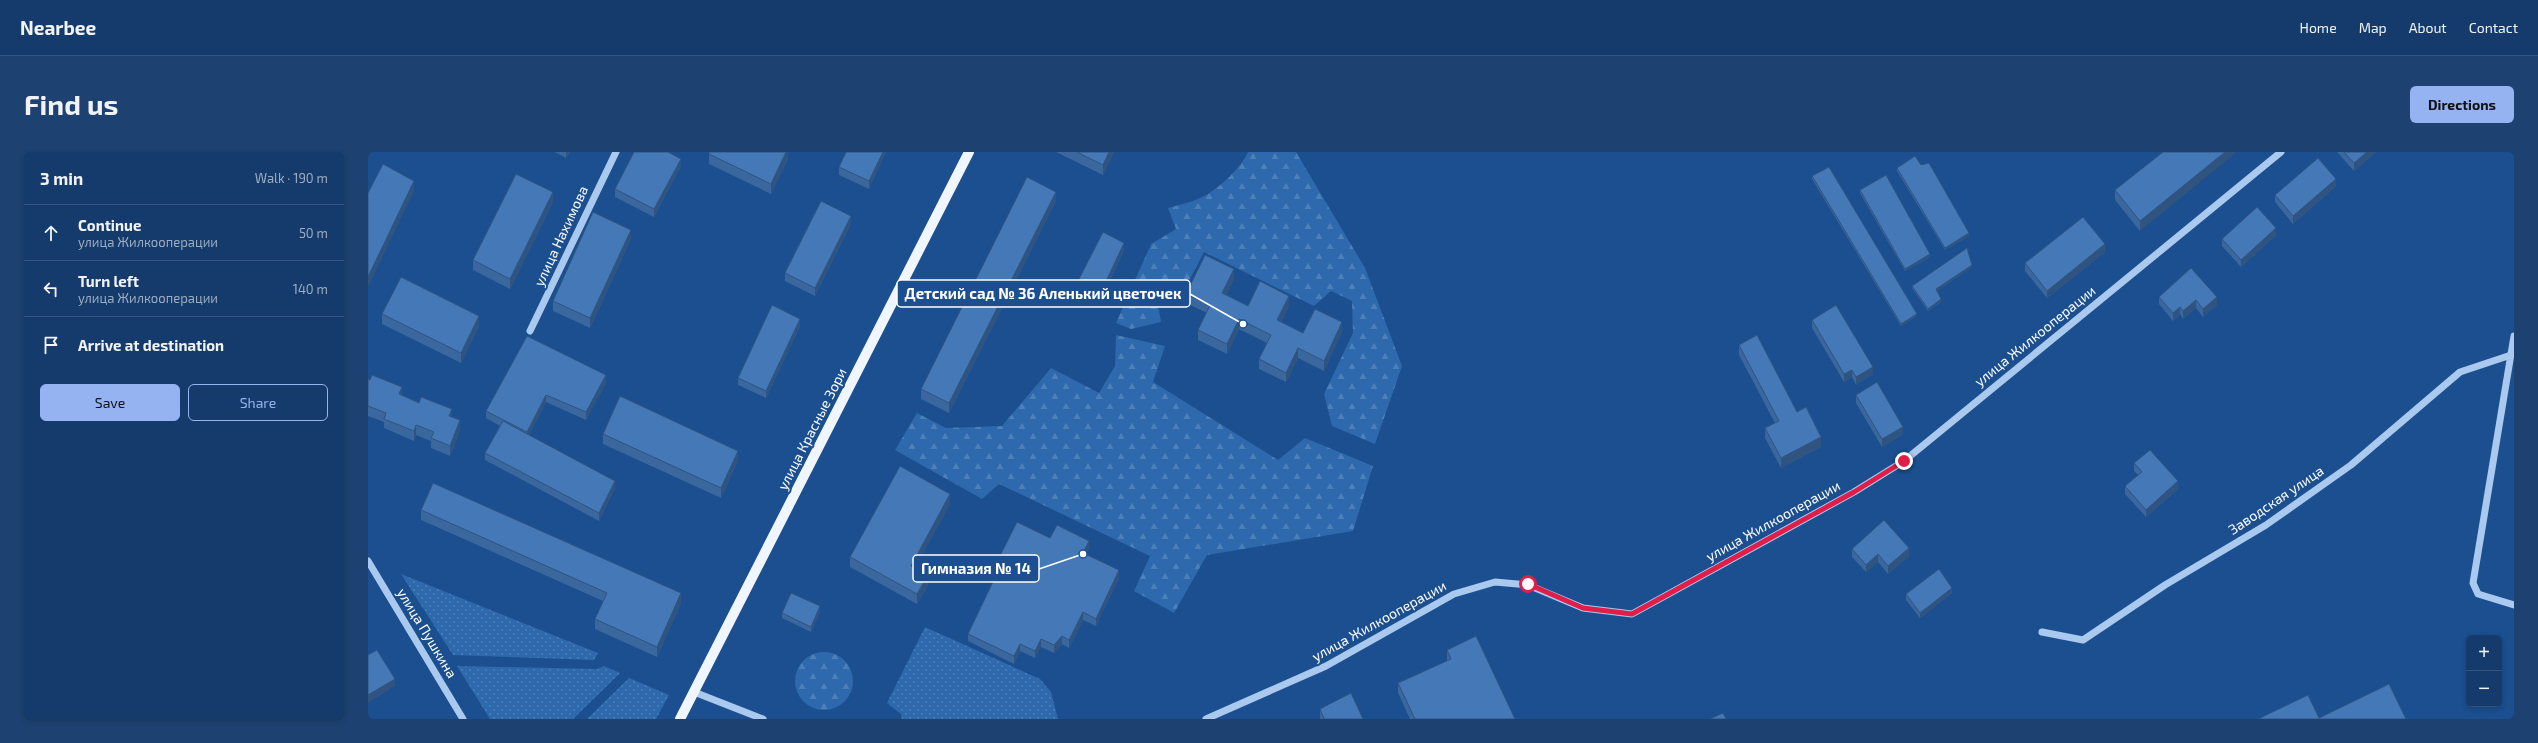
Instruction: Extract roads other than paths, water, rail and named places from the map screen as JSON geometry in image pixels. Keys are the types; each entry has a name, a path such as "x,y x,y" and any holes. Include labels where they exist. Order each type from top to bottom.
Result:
{"main road":[{"name":"улица Красные Зори","path":"680,719 969,152"}],"street":[{"name":"улица Нахимова","path":"530,331 616,152"},
{"name":"улица Жилкооперации","path":"1206,719 1326,666 1454,594 1494,582 1528,584 1583,608 1632,614 1854,492 1904,461 2281,152"},
{"path":"2514,336 2473,583 2478,594 2514,604"},
{"name":"Заводская улица","path":"2042,632 2083,640 2165,585 2266,525 2350,465 2460,372 2511,355"},
{"name":"улица Пушкина","path":"368,561 463,719"},
{"path":"694,692 763,719"}],"place":[{"name":"Детский сад № 36 Аленький цветочек","path":"1243,324"},
{"name":"Гимназия № 14","path":"1083,554"}]}
